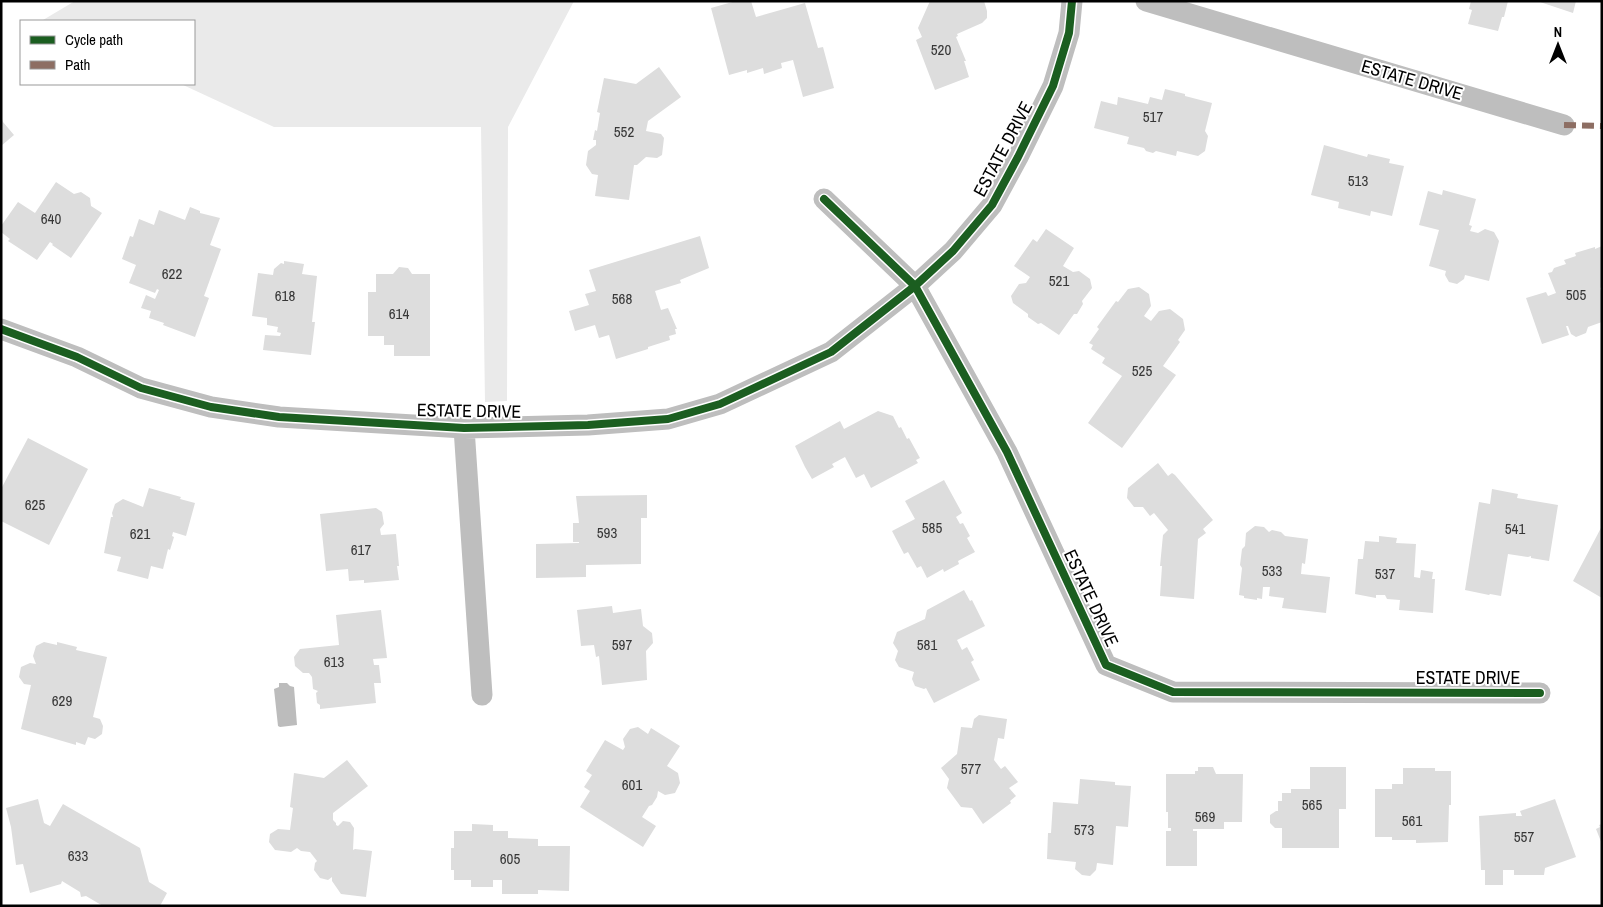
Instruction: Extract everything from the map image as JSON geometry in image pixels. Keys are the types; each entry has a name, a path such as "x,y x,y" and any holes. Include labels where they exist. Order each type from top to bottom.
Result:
{"street":[{"name":"ESTATE DRIVE","path":"1,329 77,357 141,388 211,407 279,417 464,428 588,425 668,419 720,404 831,352 916,286 953,251 992,205 1053,86 1069,33 1072,1"},
{"name":"ESTATE DRIVE","path":"1146,1 1564,125"},
{"name":"ESTATE DRIVE","path":"824,199 916,286 1007,452 1106,665 1173,692 1540,693"},
{"name":"ESTATE DRIVE","path":"464,428 482,695"}],"shaded area":[{"path":"75,1 574,1 508,127 507,401 485,402 481,127 274,127 183,85 195,85 195,20 43,20"},
{"path":"279,683 287,683 294,687 297,725 278,726 274,689 279,687"}],"building":[{"path":"736,1 751,1 756,17 805,3 818,48 823,47 834,88 803,97 793,60 781,63 782,68 764,74 763,68 747,73 747,70 729,75 711,8"},
{"path":"930,1 984,1 987,11 987,18 982,23 957,34 958,36 956,37 966,61 964,61 969,77 935,90 916,40 922,37 918,28"},
{"path":"1471,1 1508,1 1498,31 1468,24 1472,10 1469,9"},
{"path":"1537,1 1576,1 1573,13"},
{"path":"659,67 681,97 648,121 646,131 661,134 664,138 662,155 657,158 646,157 637,165 634,165 629,200 595,196 598,175 592,174 586,165 588,151 596,145 596,140 593,140 595,130 597,131 600,113 597,112 604,78 636,84"},
{"path":"1165,89 1212,103 1205,131 1208,136 1205,151 1198,156 1177,151 1176,156 1156,151 1153,153 1146,151 1144,148 1127,144 1129,137 1094,128 1101,101 1117,105 1118,97 1148,104 1150,97 1162,100"},
{"path":"1,116 3,122 14,135 1,146"},
{"path":"1324,145 1367,157 1368,154 1390,159 1389,163 1404,166 1392,216 1371,211 1370,216 1338,208 1339,202 1311,195"},
{"path":"56,182 74,194 81,192 90,198 91,206 102,213 71,258 50,242 37,260 8,241 10,239 1,232 1,226 18,202 35,213"},
{"path":"1443,190 1476,199 1469,225 1472,226 1470,231 1478,233 1485,229 1494,232 1499,241 1489,281 1465,275 1464,279 1457,284 1449,282 1445,275 1446,271 1429,266 1439,230 1419,225 1428,191 1442,195"},
{"path":"190,207 200,211 200,213 220,218 210,245 221,249 204,296 209,298 195,337 149,318 151,311 141,308 146,295 155,299 159,290 157,289 155,293 129,283 136,265 122,259 130,236 133,237 139,219 154,225 159,210 185,220"},
{"path":"1046,229 1074,248 1063,266 1073,272 1079,271 1090,279 1092,288 1082,301 1083,304 1077,314 1074,314 1059,335 1028,317 1028,314 1013,303 1011,296 1019,284 1026,283 1030,277 1014,266 1033,239 1037,242"},
{"path":"700,236 709,268 680,280 681,283 655,291 661,310 668,308 677,329 675,329 676,334 669,336 670,340 616,359 609,335 599,338 595,325 575,331 569,311 589,305 585,294 596,291 589,270"},
{"path":"1602,246 1602,287 1600,288 1602,294 1602,322 1588,327 1586,333 1576,337 1571,334 1568,326 1566,326 1569,335 1542,344 1526,298 1546,292 1548,296 1556,293 1548,273 1552,272 1554,268 1566,264 1564,260 1576,256 1575,253"},
{"path":"284,261 304,264 302,274 317,276 312,322 315,322 311,355 263,350 265,335 280,336 281,333 277,332 278,327 267,325 267,318 252,316 258,273 273,275 274,269 281,263 284,264"},
{"path":"399,267 408,268 412,274 430,274 430,356 394,356 394,345 384,345 384,336 368,336 368,292 376,292 376,274 393,274"},
{"path":"1139,287 1149,294 1151,306 1144,316 1151,321 1159,311 1170,309 1183,319 1185,330 1178,340 1180,342 1163,366 1176,375 1122,448 1088,423 1122,376 1102,363 1105,358 1091,349 1093,345 1089,343 1099,329 1097,327 1116,301 1118,302 1128,289"},
{"path":"878,411 893,416 907,439 909,438 920,458 916,460 918,463 871,488 864,474 856,478 845,457 832,464 834,467 812,479 795,446 840,421 844,429"},
{"path":"28,438 88,469 49,545 1,521 1,489"},
{"path":"1158,463 1168,476 1172,473 1175,475 1213,520 1203,529 1206,533 1198,539 1194,599 1160,596 1163,535 1168,530 1154,513 1150,516 1143,507 1134,507 1127,498 1128,488"},
{"path":"944,480 962,513 956,517 960,524 963,523 970,536 967,538 975,552 958,561 959,564 944,572 943,569 927,578 921,566 917,568 908,552 904,554 892,531 915,519 905,501"},
{"path":"149,488 195,503 186,536 173,532 172,536 174,537 170,550 168,549 163,569 151,566 148,579 117,571 121,557 104,553 115,504 123,499 143,507"},
{"path":"1492,489 1518,494 1517,498 1558,505 1549,561 1531,558 1531,556 1508,554 1501,596 1465,590 1479,502 1490,504"},
{"path":"647,495 647,518 641,518 641,564 586,565 586,577 536,578 536,544 579,543 573,542 573,523 579,523 576,496"},
{"path":"376,508 382,512 384,524 380,529 381,535 396,534 399,580 364,583 364,580 349,581 348,569 326,571 320,514"},
{"path":"1255,526 1264,527 1269,532 1272,530 1281,532 1285,536 1308,539 1305,564 1302,563 1301,574 1330,577 1326,613 1282,608 1284,598 1269,596 1270,587 1263,587 1262,599 1244,598 1244,596 1239,595 1242,549 1245,546 1246,533"},
{"path":"1602,526 1602,598 1573,581"},
{"path":"1379,536 1397,538 1396,543 1416,544 1414,577 1420,578 1421,570 1433,572 1432,579 1435,579 1433,613 1399,610 1400,600 1387,599 1385,595 1376,595 1376,598 1355,594 1358,559 1363,559 1365,541 1379,542"},
{"path":"964,590 970,601 972,600 985,626 957,640 962,650 967,647 974,660 971,662 980,680 934,703 926,688 915,686 912,679 914,672 899,667 895,660 898,651 893,643 897,632 925,619 927,610"},
{"path":"612,606 613,613 641,609 643,626 652,633 653,643 646,651 647,680 602,685 599,656 596,657 594,645 581,646 577,610"},
{"path":"381,610 387,658 373,659 374,665 379,665 381,683 374,683 376,703 320,709 320,705 317,703 316,693 318,691 313,689 312,677 309,673 303,673 295,666 294,657 300,649 339,645 336,615"},
{"path":"44,642 57,645 57,642 77,647 76,650 107,657 93,717 100,719 103,726 102,734 95,739 88,737 85,745 76,742 76,745 21,729 31,685 24,684 19,677 21,667 30,663 36,664 33,656 36,646"},
{"path":"979,715 1007,719 1004,739 998,738 994,760 1001,769 1005,766 1018,782 1009,788 1016,796 1010,801 1011,803 983,824 972,808 961,807 947,788 949,779 941,768 957,754 961,727 972,728 974,719"},
{"path":"638,727 648,734 651,728 680,746 667,766 678,773 680,783 675,793 665,795 658,791 657,797 642,817 656,826 643,847 580,807 590,791 584,787 592,775 586,771 605,740 623,750 625,747 623,739 630,729"},
{"path":"347,760 368,786 333,813 333,820 338,826 343,821 350,822 354,828 353,850 372,851 366,897 341,894 332,881 332,877 328,880 320,878 314,870 317,861 310,852 301,851 297,848 291,852 275,850 269,842 270,834 278,829 290,830 293,808 290,807 294,773 324,778"},
{"path":"1198,767 1213,767 1216,774 1243,774 1242,822 1224,822 1224,829 1193,829 1193,831 1197,831 1197,866 1166,866 1166,831 1171,831 1171,828 1168,828 1168,812 1166,812 1166,774 1195,774 1195,771 1198,771"},
{"path":"1310,767 1346,767 1346,809 1339,809 1339,848 1282,848 1282,828 1275,828 1270,823 1270,815 1278,811 1278,801 1282,801 1282,793 1291,793 1291,789 1310,789"},
{"path":"1403,768 1435,768 1435,771 1451,771 1448,842 1416,843 1416,840 1392,840 1392,837 1375,837 1375,789 1392,789 1392,784 1403,784"},
{"path":"1080,779 1115,782 1115,785 1131,786 1128,827 1116,826 1113,865 1097,863 1096,870 1090,876 1082,875 1075,869 1076,862 1047,859 1048,833 1051,833 1053,802 1078,804"},
{"path":"38,799 44,823 50,826 63,804 140,848 149,882 167,893 160,906 103,906 86,896 81,897 80,892 62,881 61,884 30,893 23,864 16,865 11,827 6,808"},
{"path":"1555,799 1576,857 1545,868 1544,875 1514,875 1514,870 1503,870 1503,885 1485,885 1485,870 1481,870 1479,816 1516,813 1516,816 1522,816 1520,811"},
{"path":"472,824 493,825 493,831 508,831 508,838 538,839 538,846 570,846 569,891 538,890 538,894 502,894 502,880 493,880 493,887 471,887 471,880 454,880 454,870 451,870 451,848 454,848 454,831 472,831"},
{"path":"1602,824 1602,844 1596,829"}],"marked path":[{"path":"1564,125 1602,126"}],"cycle path":[{"path":"1,329 77,357 141,388 211,407 279,417 464,428 588,425 668,419 720,404 831,352 915,286 953,251 992,205 1053,86 1069,33 1072,1"},
{"path":"824,199 915,286 1007,452 1106,665 1173,692 1540,693"}]}
